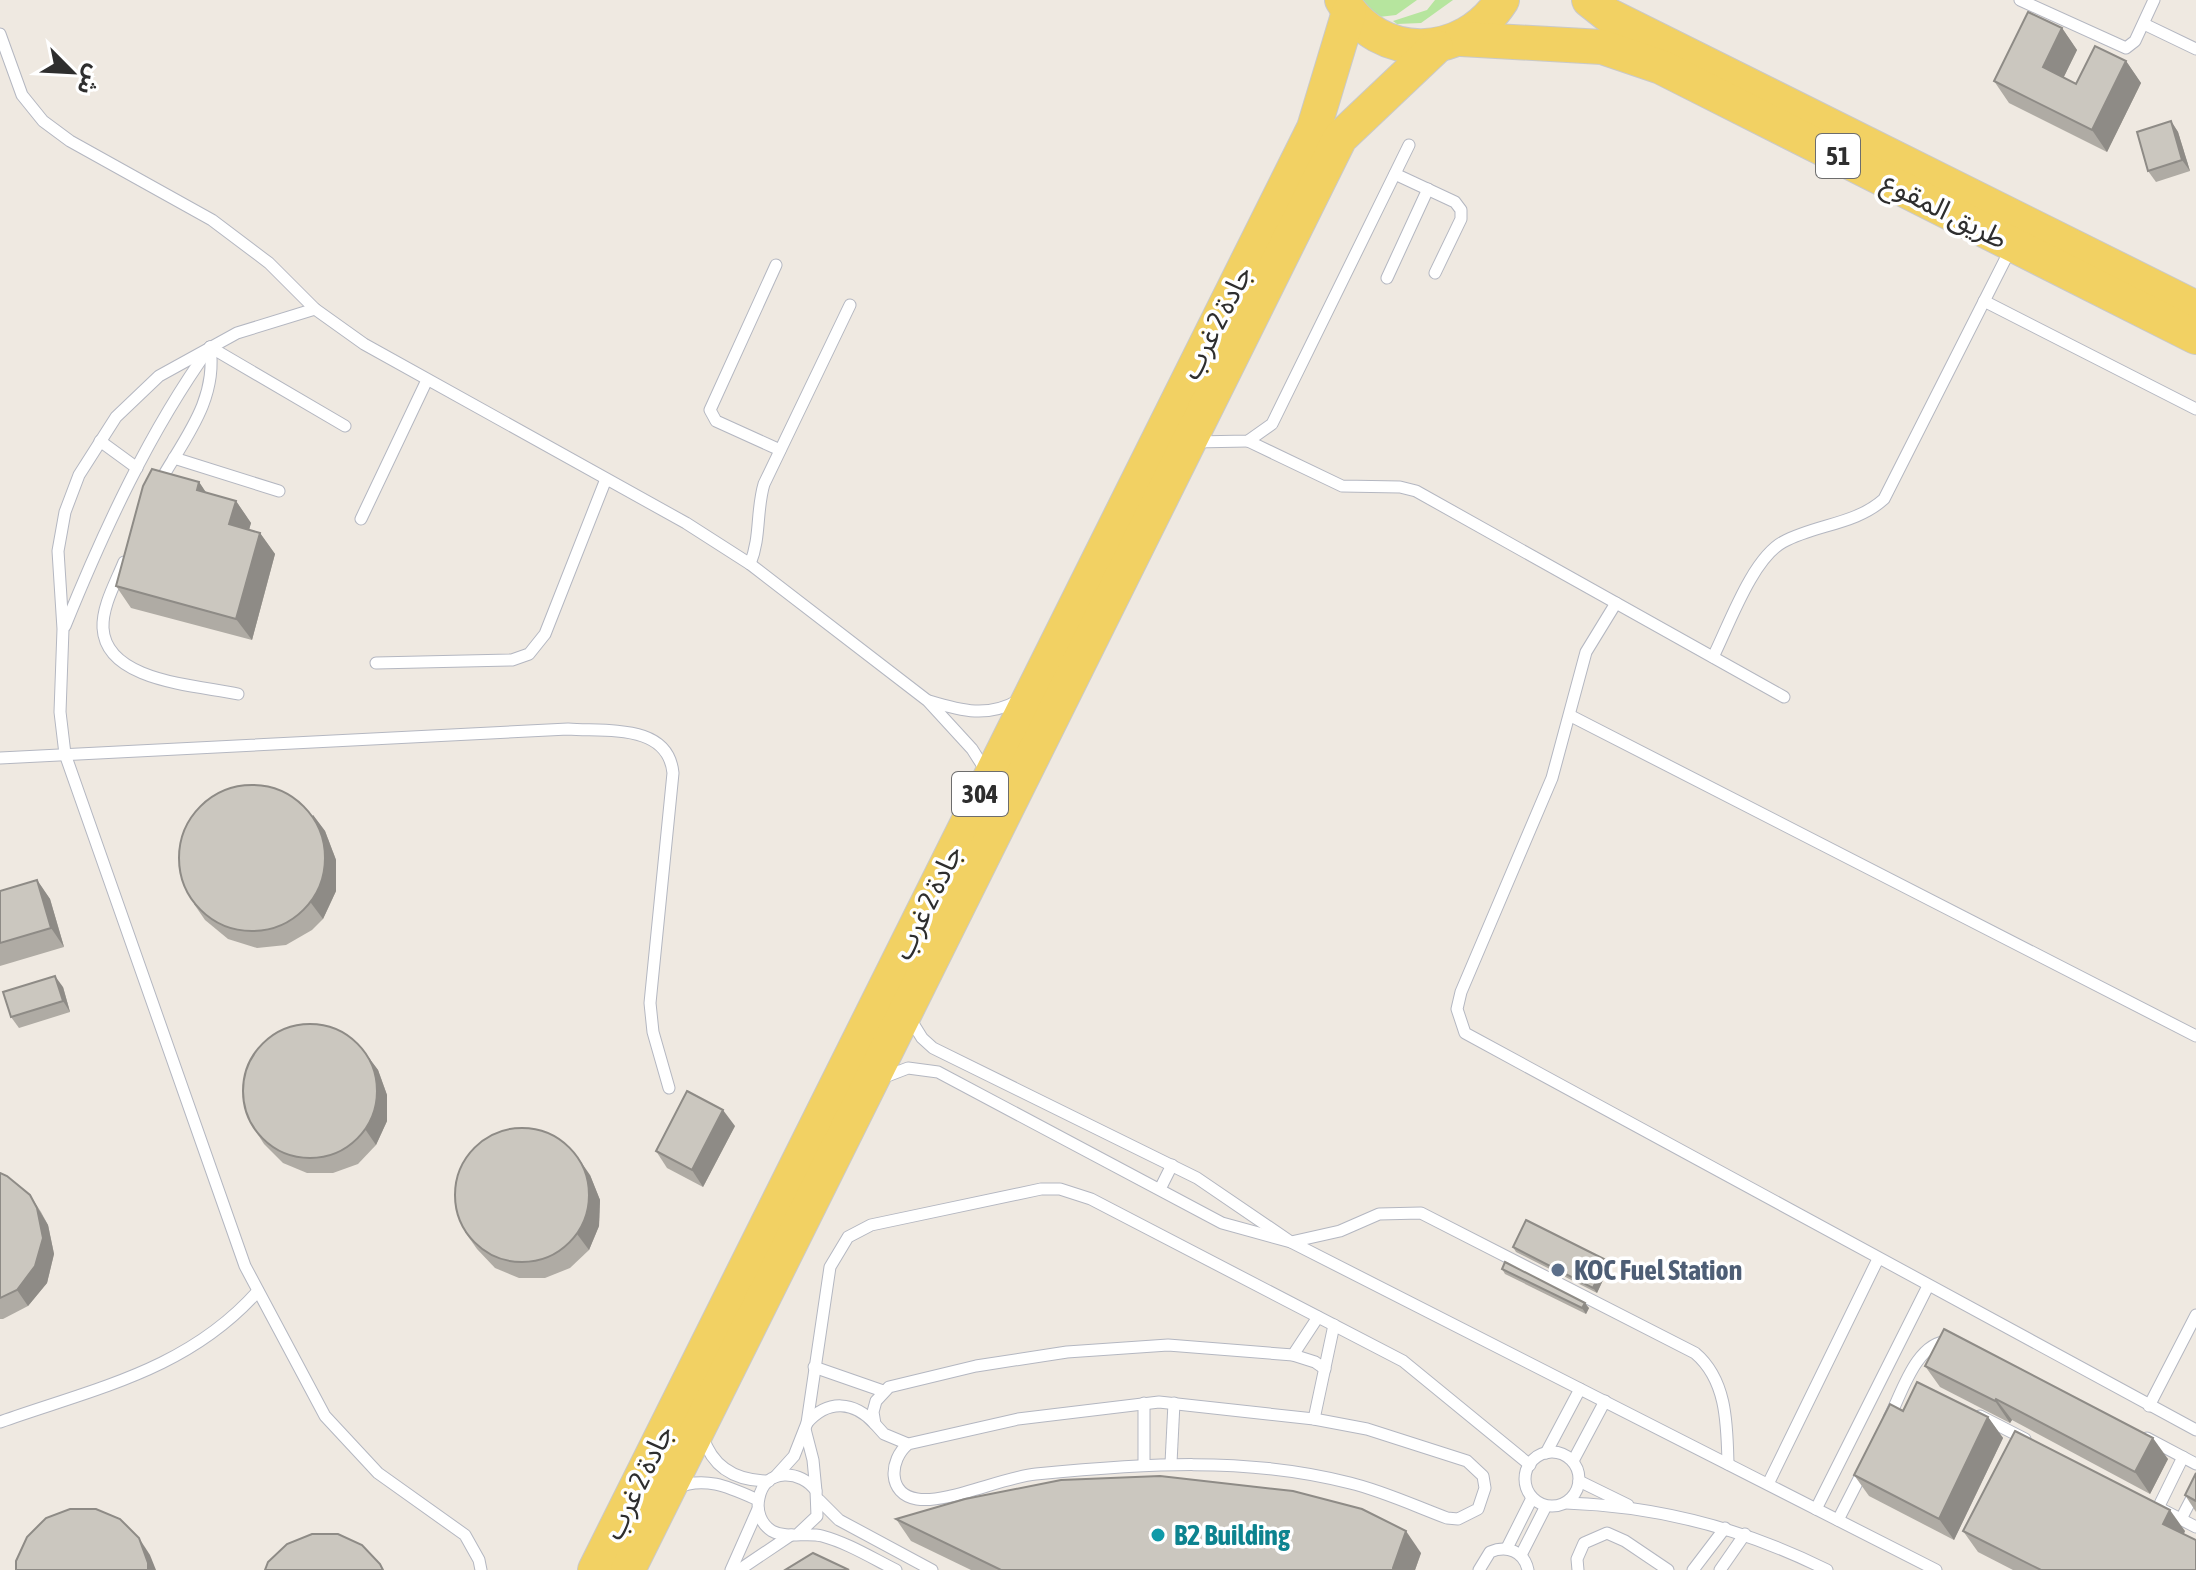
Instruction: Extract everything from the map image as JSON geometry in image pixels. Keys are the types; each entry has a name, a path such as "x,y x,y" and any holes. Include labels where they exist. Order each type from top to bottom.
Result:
{"main road":[{"name":"جادة 2 غرب","path":"628,1570 1340,138 1449,43 1483,24 1502,0"},
{"name":"طريق المقوع","path":"1589,0 1608,15 2196,308"},
{"name":"جادة 2 غرب","path":"595,1570 1314,128 1345,6"},
{"name":"51","path":"1345,6 1373,34 1404,46 1449,43"},
{"name":"طريق المقوع","path":"1449,43 1602,47 1661,67 2196,337"}],"lane":[{"path":"2020,0 2122,48 2133,44 2154,0"},
{"path":"2144,24 2196,49"},
{"path":"0,34 18,88 43,121 70,141 212,220 269,263 315,309 364,344 606,479 750,564 928,701 972,749 989,776"},
{"path":"1248,441 1265,431 1277,415 1409,145"},
{"path":"1395,174 1455,202 1461,214 1435,273"},
{"path":"1387,278 1428,189"},
{"path":"1713,657 1758,566 1774,548 1859,516 1884,499 2013,244"},
{"path":"776,265 710,410 716,421 780,450"},
{"path":"1984,301 2196,409"},
{"path":"750,564 759,535 760,496 850,305"},
{"path":"315,309 237,333 183,360 136,395 100,441 79,475 65,512 58,551 63,629 60,712 65,754 235,1240 258,1291 325,1416 378,1473 465,1535 481,1570"},
{"path":"210,347 345,426"},
{"path":"153,495 208,397 212,372 210,347"},
{"path":"63,629 90,564 137,468 178,394 210,347"},
{"path":"361,519 427,380"},
{"path":"100,441 137,468"},
{"path":"1190,441 1248,441 1342,486 1355,489 1400,487 1416,491 1784,697"},
{"path":"174,458 279,491"},
{"path":"376,663 503,661 529,654 545,634 606,479"},
{"path":"130,546 105,614 103,627 111,652 130,669 142,673 238,694"},
{"path":"1616,603 1586,652 1552,778 1461,992 1457,1009 1465,1033 2196,1430"},
{"path":"928,701 971,712 988,712 1011,705 1032,690"},
{"path":"1571,716 2196,1036"},
{"path":"0,758 568,729 639,735 657,741 669,755 673,773 650,1003 653,1032 669,1088"},
{"path":"907,1013 922,1038 946,1055 1172,1165 1222,1193 1291,1242 1936,1570"},
{"path":"938,1072 946,1055"},
{"path":"869,1089 880,1079 908,1068 938,1072 1222,1223 1291,1242 1340,1231 1379,1214 1421,1213 1499,1250 1695,1353 1712,1368 1727,1425 1728,1464"},
{"path":"1160,1189 1172,1165"},
{"path":"731,1570 758,1504 772,1479 794,1456 806,1426 830,1267 848,1237 871,1225 1041,1189 1060,1189 1091,1199 1403,1361 1530,1465"},
{"path":"1768,1484 1878,1259"},
{"path":"1816,1509 1928,1286"},
{"path":"0,1422 161,1366 214,1335 258,1291"},
{"path":"2149,1406 2196,1315"},
{"path":"1293,1355 1318,1317"},
{"path":"1314,1419 1334,1325"},
{"path":"1885,1427 1910,1387 1924,1353 1941,1341 1960,1341"},
{"path":"814,1367 883,1391 976,1366 1092,1349 1168,1345 1293,1355 1315,1362 1325,1369"},
{"path":"1580,1389 1546,1453 1530,1465 1525,1482 1532,1498 1546,1506 1566,1503 1628,1505 1725,1528 1827,1570"},
{"path":"875,1424 873,1412 883,1391"},
{"path":"1573,1461 1605,1401"},
{"path":"1144,1403 1144,1464"},
{"path":"1144,1403 1174,1403 1314,1419 1367,1429 1467,1461 1483,1476 1484,1499 1469,1516 1447,1518 1351,1483 1323,1477 1281,1469 1171,1463 1023,1476 922,1500 904,1493 894,1477 895,1458 908,1444 1018,1419 1144,1403"},
{"path":"1171,1463 1174,1403"},
{"path":"739,1570 813,1523 817,1496 806,1426 817,1412 832,1405 849,1406 864,1412 884,1434 908,1444"},
{"path":"1965,1409 2034,1444"},
{"path":"701,1427 705,1442 722,1468 735,1477 772,1479 794,1474 803,1478 839,1520 932,1570"},
{"path":"2141,1435 2196,1464"},
{"path":"1546,1453 1561,1454 1573,1461 1579,1481 1628,1505"},
{"path":"1838,1520 1872,1453"},
{"path":"2158,1508 2183,1457"},
{"path":"1566,1503 1579,1481"},
{"path":"668,1491 698,1482 714,1483 758,1504 769,1529 832,1539 896,1570"},
{"path":"2181,1519 2196,1490"},
{"path":"1507,1548 1532,1498"},
{"path":"2144,1501 2196,1527"},
{"path":"1521,1555 1546,1506"},
{"path":"1693,1570 1725,1528"},
{"path":"1578,1570 1577,1559 1584,1543 1607,1533 1625,1541 1668,1570"},
{"path":"1720,1570 1745,1534"},
{"path":"1479,1570 1490,1552 1507,1548 1521,1555 1528,1570"}],"green space":[{"path":"1356,0 1417,0 1396,15 1379,17"},
{"path":"1435,0 1453,0 1421,23 1397,24 1393,21 1427,10"}],"building":[{"path":"2028,12 2062,28 2043,67 2076,84 2095,46 2126,61 2092,130 1994,81"},
{"path":"2171,121 2182,160 2148,171 2137,132"},
{"path":"152,469 199,482 197,490 236,501 229,524 260,533 236,619 116,586 143,486"},
{"path":"252,785 280,790 304,806 320,830 325,858 320,886 304,910 280,926 252,931 224,926 200,910 184,886 179,858 184,830 200,806 224,790"},
{"path":"37,880 51,928 0,943 0,891"},
{"path":"55,976 63,1001 11,1017 3,992"},
{"path":"310,1024 335,1029 357,1044 372,1066 377,1091 372,1116 357,1138 335,1153 310,1158 285,1153 263,1138 248,1116 243,1091 248,1066 263,1044 285,1029"},
{"path":"687,1091 723,1110 692,1170 656,1151"},
{"path":"522,1128 547,1133 569,1148 584,1170 589,1195 584,1220 569,1242 547,1257 522,1262 497,1257 475,1242 460,1220 455,1195 460,1170 475,1148 497,1133"},
{"path":"0,1173 30,1195 37,1208 43,1238 35,1266 17,1290 0,1298"},
{"path":"1526,1220 1606,1260 1593,1288 1513,1247"},
{"path":"1505,1262 1585,1303 1582,1308 1502,1269"},
{"path":"1944,1329 2153,1438 2135,1472 1996,1399 1925,1366"},
{"path":"1917,1382 1988,1417 1939,1519 1854,1475 1890,1404 1903,1411"},
{"path":"2015,1431 2170,1510 2163,1524 2196,1540 2196,1570 2041,1570 1963,1531"},
{"path":"2196,1473 2196,1501 2185,1495"},
{"name":"B2 Building","path":"1160,1476 1293,1491 1362,1509 1406,1531 1393,1570 1001,1570 896,1519 965,1499 1061,1480"},
{"path":"70,1509 96,1509 120,1519 139,1538 148,1570 16,1570 16,1561 27,1537 46,1518"},
{"path":"312,1534 338,1534 362,1545 383,1570 265,1570 268,1562 287,1544"},
{"path":"813,1553 849,1570 785,1570"}],"place":[{"name":"KOC Fuel Station","path":"1558,1270"},
{"name":"B2 Building","path":"1158,1535"}]}
